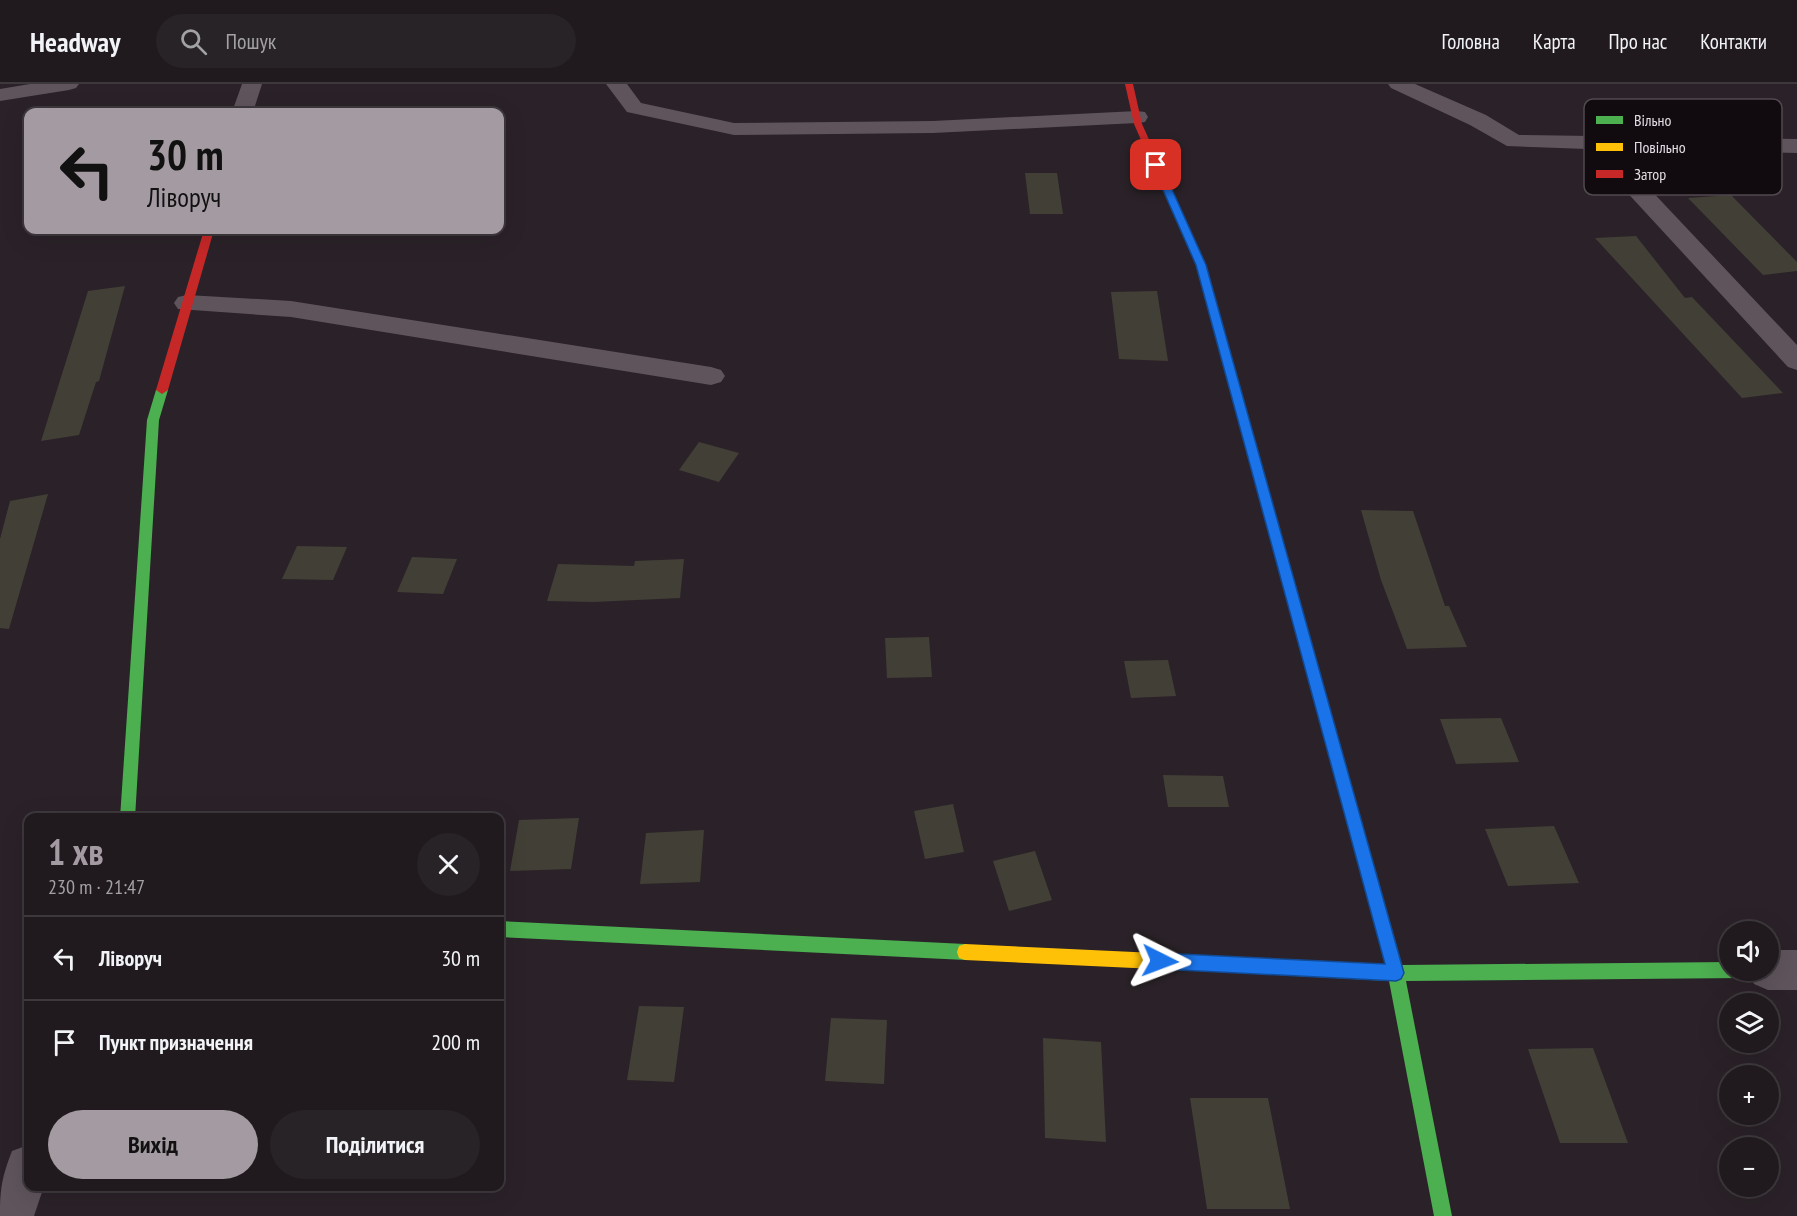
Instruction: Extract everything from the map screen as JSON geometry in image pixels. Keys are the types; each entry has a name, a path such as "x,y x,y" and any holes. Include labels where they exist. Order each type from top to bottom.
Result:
{"street":[{"path":"0,95 69,84"},
{"path":"244,108 252,84"},
{"path":"616,84 634,108 734,129 933,127 1137,117"},
{"path":"1129,84 1137,117 1201,265 1396,973 1443,1216"},
{"path":"1398,84 1478,120 1515,141 1584,143"},
{"path":"1782,146 1797,146"},
{"path":"1642,195 1797,361"},
{"path":"127,813 153,420 208,234"},
{"path":"188,303 291,309 711,376"},
{"path":"504,929 1396,973 1719,970"},
{"path":"1779,970 1797,970"},
{"path":"11,1216 24,1179"}],"building":[{"path":"1025,173 1057,173 1063,214 1030,214"},
{"path":"1731,195 1797,262 1797,271 1763,275 1688,198"},
{"path":"1636,236 1685,298 1692,297 1783,393 1742,398 1595,238"},
{"path":"125,286 99,381 96,382 79,435 41,441 88,291"},
{"path":"1157,291 1168,361 1119,359 1111,292"},
{"path":"699,442 739,453 719,482 679,470"},
{"path":"48,494 9,629 0,628 0,539 10,501"},
{"path":"1361,510 1413,511 1445,606 1449,606 1467,647 1407,649 1381,580"},
{"path":"297,546 347,547 333,580 282,579"},
{"path":"412,557 457,559 443,594 397,592"},
{"path":"684,559 680,598 593,602 547,601 558,564 634,566 635,561"},
{"path":"929,637 932,677 887,678 885,638"},
{"path":"1168,660 1176,696 1131,698 1124,661"},
{"path":"1501,718 1519,762 1456,764 1440,719"},
{"path":"1163,775 1223,776 1229,807 1168,807"},
{"path":"953,804 964,852 925,859 914,811"},
{"path":"579,818 571,869 510,871 519,820"},
{"path":"1554,826 1579,883 1508,886 1485,829"},
{"path":"704,830 700,882 640,884 646,833"},
{"path":"1035,851 1052,900 1009,911 993,861"},
{"path":"639,1006 684,1007 674,1082 627,1080"},
{"path":"831,1018 887,1020 884,1084 825,1081"},
{"path":"1043,1038 1101,1042 1106,1142 1045,1138"},
{"path":"1593,1048 1628,1143 1560,1143 1528,1049"},
{"path":"1190,1098 1268,1098 1290,1209 1207,1209"}],"traffic: fast":[{"path":"127,813 153,420 162,390"},
{"path":"1351,809 1396,973 1443,1216"},
{"path":"504,929 965,952"},
{"path":"1241,965 1396,973 1719,970"}],"traffic: slow":[{"path":"1226,356 1286,575"},
{"path":"965,952 1241,965"}],"traffic: jam":[{"path":"1129,84 1138,124 1201,265 1226,356"},
{"path":"162,390 208,234"},
{"path":"1286,575 1351,809"}],"route":[{"path":"1156,165 1201,265 1396,973 1160,961"}]}
